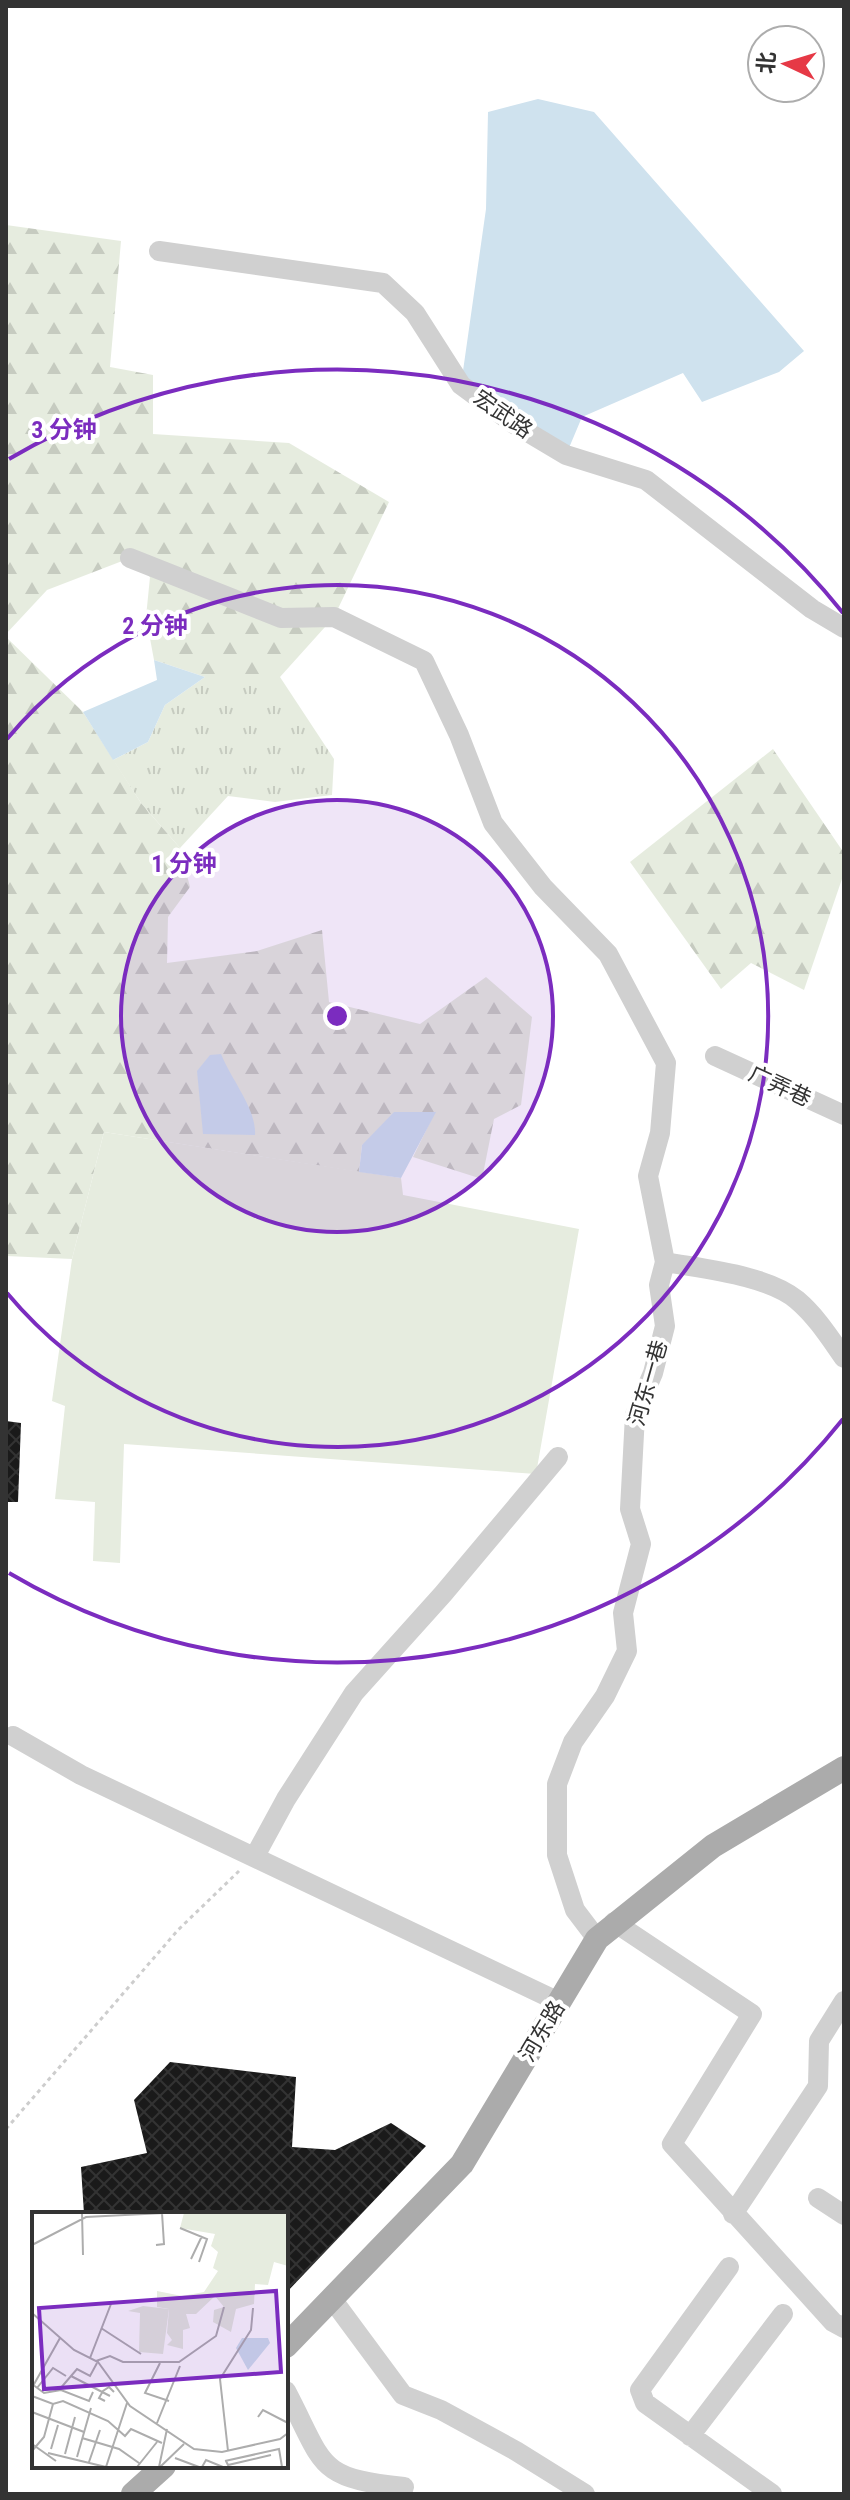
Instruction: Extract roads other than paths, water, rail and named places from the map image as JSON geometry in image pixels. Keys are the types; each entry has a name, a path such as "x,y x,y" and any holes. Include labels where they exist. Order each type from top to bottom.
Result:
{"main road":[{"name":"河东路","path":"288,2344 462,2164 605,1931 713,1846 844,1768"},
{"path":"133,2494 162,2468"}],"street":[{"name":"宏武路","path":"159,251 383,283 415,313 461,385 514,424 566,455 646,480 812,609 844,628"},
{"name":"河东一巷","path":"130,558 281,618 334,617 424,661 459,735 493,823 543,887 608,954 658,1042 666,1063 660,1133 648,1176 665,1262 659,1285 665,1326 653,1373 635,1415 630,1509 641,1544 623,1613 627,1651 605,1696 573,1742 557,1784 557,1855 575,1910 605,1931"},
{"name":"广弄巷","path":"715,1056 844,1115"},
{"path":"665,1262 747,1278 795,1298 844,1358"},
{"path":"255,1856 286,1799 354,1693 443,1594 558,1457"},
{"path":"13,1736 81,1775 559,2002"},
{"path":"605,1931 752,2014 672,2144 833,2322 844,2328"},
{"path":"733,2214 818,2086 819,2041 844,2001"},
{"path":"818,2198 844,2215"},
{"path":"729,2267 640,2390 645,2403 772,2494"},
{"path":"332,2299 403,2395 441,2410 585,2494"},
{"path":"690,2436 783,2314"},
{"path":"288,2395 326,2468 354,2482 404,2487"}],"water":[{"path":"538,99 594,112 804,351 779,372 702,402 683,373 582,417 566,455 461,385 486,209 488,112"},
{"path":"154,660 205,677 165,705 148,742 113,760 83,712 157,680"},
{"path":"221,1054 248,1105 255,1135 203,1134 197,1071 210,1055"},
{"path":"394,1112 436,1112 401,1178 359,1172 362,1145"}]}
